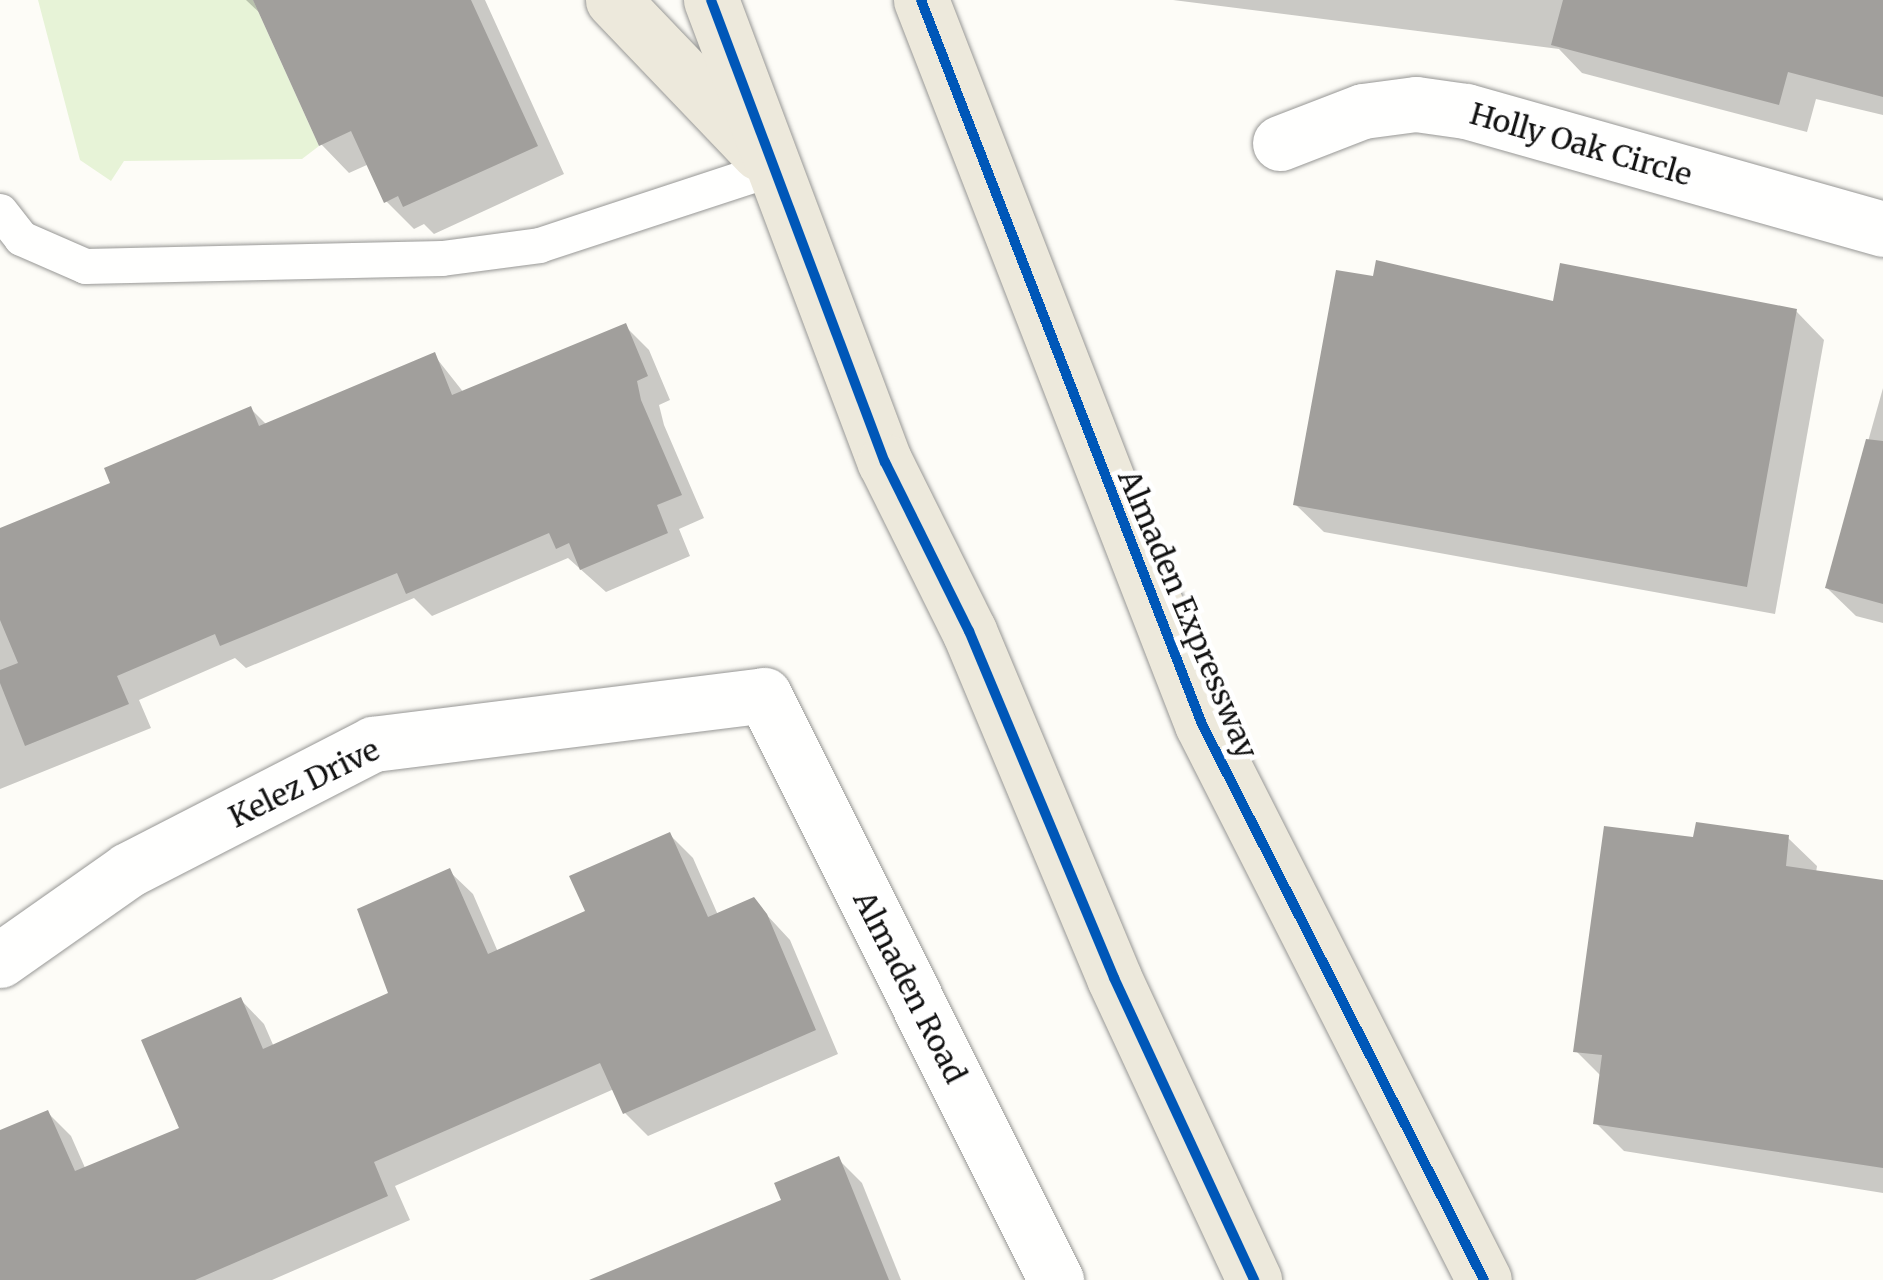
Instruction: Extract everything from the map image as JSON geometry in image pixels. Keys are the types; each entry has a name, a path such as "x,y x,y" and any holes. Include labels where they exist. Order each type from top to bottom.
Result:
{"main road":[{"path":"613,0 773,168"},
{"path":"711,0 885,462 970,631 1114,978 1254,1280"},
{"name":"Almaden Expressway","path":"920,0 1202,724 1484,1280"}],"street":[{"name":"Holly Oak Circle","path":"1280,144 1363,111 1416,104 1466,111 1883,229"},
{"name":"Kelez Drive","path":"0,960 128,870 373,744 764,695"},
{"name":"Almaden Road","path":"764,695 1056,1280"}],"lane":[{"path":"0,211 21,238 84,266 442,258 540,246 773,168"}],"green space":[{"path":"38,0 253,0 319,146 302,159 124,161 111,181 80,160"}],"building":[{"path":"253,0 471,0 538,146 403,207 398,196 384,203 351,131 319,146"},
{"path":"1563,0 1883,0 1883,97 1788,72 1779,105 1551,45"},
{"path":"1376,260 1553,301 1560,263 1797,309 1747,587 1293,505 1336,270 1373,276"},
{"path":"626,323 648,376 637,381 641,400 682,495 657,505 668,533 580,570 569,543 556,549 549,533 406,594 397,573 220,646 215,634 117,676 129,704 25,746 0,683 0,670 18,663 0,620 0,528 110,483 104,468 251,406 259,426 435,352 452,395"},
{"path":"1866,439 1883,441 1883,604 1825,588"},
{"path":"1696,822 1789,835 1786,866 1883,880 1883,1168 1593,1124 1602,1055 1573,1052 1604,826 1693,837"},
{"path":"670,832 708,917 754,897 767,914 816,1030 623,1114 600,1063 374,1162 388,1196 195,1280 0,1280 0,1130 48,1110 75,1171 179,1128 141,1040 241,997 263,1049 388,993 357,909 450,868 488,954 585,911 569,876"},
{"path":"839,1156 889,1280 589,1280 781,1200 774,1183"}],"cycle path":[{"path":"711,0 885,462 969,631 1114,978 1254,1280"},
{"path":"921,0 1202,724 1484,1280"}]}
